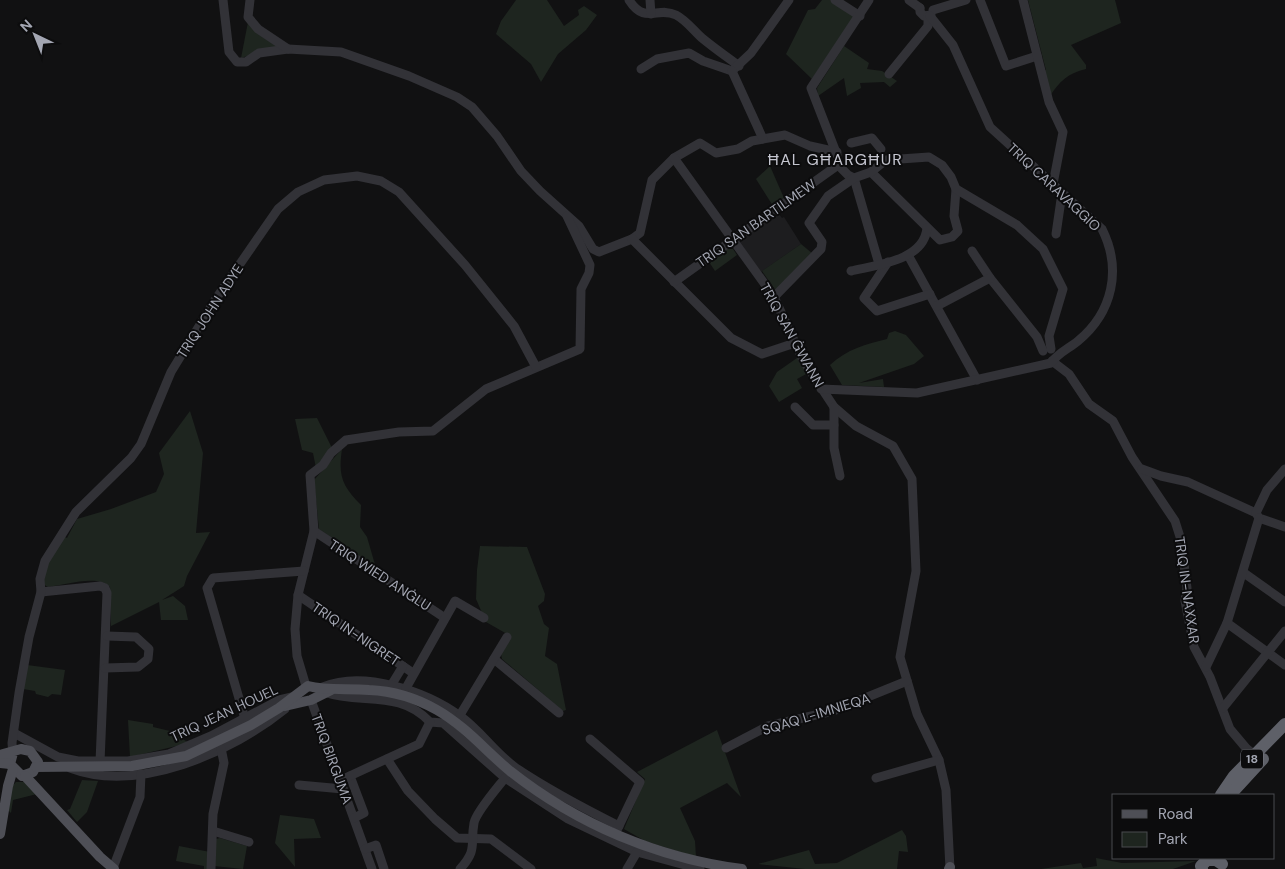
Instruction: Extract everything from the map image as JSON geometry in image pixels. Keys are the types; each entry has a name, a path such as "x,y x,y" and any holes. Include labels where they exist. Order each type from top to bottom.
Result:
{"highway":[{"name":"18","path":"1222,794 1234,776 1285,724"},
{"name":"18","path":"1231,794 1285,735"}],"main road":[{"path":"312,692 336,689 398,693 437,709 455,722 511,771 570,812 617,830 641,846 708,864 742,869"},
{"name":"TRIQ JEAN HOUEL","path":"30,770 70,764 132,766 186,756 243,729 287,703 312,692"},
{"path":"0,755 13,753 17,750 26,750 30,770 28,781 39,790 100,857 114,869"},
{"path":"0,834 7,790 8,766 13,753"},
{"path":"8,766 30,770"},
{"path":"7,790 30,770"}],"street":[{"path":"223,0 229,52 237,62 246,62 259,53 288,49 341,52 409,76 457,97 472,107 498,136 522,171 540,191 579,226 593,249 599,252 632,239 640,233 652,180 674,158 700,143 716,153 738,149 752,141 785,134 810,146 837,152"},
{"path":"250,0 248,17 258,29 288,49"},
{"path":"629,0 635,10 651,14 673,14 679,16 736,68 763,140"},
{"path":"650,0 651,14"},
{"path":"736,68 789,0"},
{"path":"835,0 860,16"},
{"path":"854,178 848,176 838,165 837,152 811,88 869,0"},
{"path":"909,0 924,4"},
{"path":"889,74 928,26 930,14 966,0"},
{"path":"980,0 1006,66 1036,56"},
{"path":"1023,0 1049,102 1063,132 1053,184"},
{"name":"TRIQ CARAVAGGIO","path":"822,389 916,393 1036,368 1049,356 1077,342 1092,327 1107,303 1113,280 1110,246 1102,229 990,127 953,45 930,14 930,5 924,4"},
{"path":"640,69 657,59 689,53 702,61 736,68"},
{"path":"851,143 872,138 881,149"},
{"path":"774,297 822,249 822,242 809,223 823,201 854,178 871,172 886,160 921,156 937,160 951,177 956,189 954,216 958,231 952,237 940,240 871,172"},
{"name":"TRIQ SAN ĠWANN","path":"674,158 774,297 795,343 834,407 856,426 893,446 912,479 916,571 900,657 917,714 939,760 946,790 950,867"},
{"name":"TRIQ SAN BARTILMEW","path":"674,282 838,165"},
{"name":"TRIQ JOHN ADYE","path":"13,753 12,743 19,692 29,637 41,592 40,579 45,561 76,512 131,458 141,444 171,372 214,300 278,209 298,192 324,180 357,176 381,181 399,192 465,265 514,326 536,367"},
{"path":"854,178 883,263 864,298 876,311 930,294"},
{"path":"956,189 1017,225 1042,249 1063,289 1049,336 1049,356"},
{"path":"1056,234 1062,192"},
{"path":"536,367 563,358 580,349 581,290 590,265 566,214"},
{"path":"851,271 908,255 921,242 927,228"},
{"path":"632,239 731,338 762,354 795,343"},
{"path":"972,251 990,278 1038,337 1049,356"},
{"path":"908,255 977,380"},
{"path":"937,306 990,278"},
{"name":"TRIQ IN-NAXXAR","path":"1049,356 1069,374 1089,404 1113,422 1132,457 1176,521 1182,540 1187,588 1186,602 1194,647 1206,668 1230,729 1246,748 1252,753 1258,753"},
{"name":"TRIQ BIRGUMA","path":"372,869 298,656 295,629 298,595 314,531 310,475 323,466 331,453 346,440 399,432 433,431 486,389 536,367"},
{"path":"795,407 813,425 834,425"},
{"path":"834,407 834,448 840,476"},
{"path":"1142,469 1161,476 1188,482 1227,502 1285,527"},
{"path":"1206,668 1227,623 1244,573 1257,515 1267,490 1285,470"},
{"name":"TRIQ WIED ANĠLU","path":"314,531 445,618"},
{"path":"245,719 207,588 213,578 304,571"},
{"path":"1244,573 1285,602"},
{"path":"41,592 100,586 105,588 108,593 98,765"},
{"name":"TRIQ IN-NIGRET","path":"298,595 413,672"},
{"path":"406,688 413,672 455,601 484,618"},
{"path":"1227,623 1285,665"},
{"path":"1223,708 1285,631"},
{"path":"105,668 138,667 148,659 149,649 136,637 107,636"},
{"path":"460,715 508,637"},
{"path":"494,659 559,713"},
{"path":"392,684 403,666"},
{"path":"312,692 338,681 392,684 406,688 460,715 514,766 617,830 640,782 590,739"},
{"name":"SQAQ L-IMNIEQA","path":"726,748 768,726 833,712 907,682"},
{"path":"312,692 386,700 419,710 430,722 444,723 505,778 568,819 637,852 700,869"},
{"name":"TRIQ JEAN HOUEL","path":"14,733 58,757 70,764 90,775 141,774 168,770 221,748 268,722 287,703 279,700 245,719 169,754 98,765 70,764"},
{"path":"299,785 342,785 350,776 419,744 430,722"},
{"path":"14,733 26,750"},
{"path":"211,869 213,814 224,763 221,748"},
{"path":"387,759 408,791 435,819 457,838 491,839 531,869"},
{"path":"876,778 939,760"},
{"path":"114,869 140,797 141,774"},
{"name":"TRIQ BIRGUMA","path":"350,776 364,813 354,818"},
{"path":"460,869 471,855 474,821 505,778"},
{"path":"213,831 249,842"},
{"path":"365,849 376,845 384,869"},
{"path":"628,869 637,852"}],"shaded area":[{"path":"778,213 782,218 784,217 801,244 761,272 740,243 747,234"}],"green space":[{"path":"516,0 547,0 564,26 579,15 578,10 584,6 597,15 586,30 558,54 541,82 531,64 496,34 501,21"},
{"path":"822,0 831,0 854,16 812,79 786,54 808,10 815,9"},
{"path":"1028,0 1115,0 1121,23 1071,45 1086,65 1086,69 1074,73 1065,79 1050,96 1043,71 1046,70"},
{"path":"248,22 279,46 241,58"},
{"path":"844,46 869,63 867,69 882,71 897,81 890,87 884,82 860,83 861,88 847,96 844,78 818,96 817,88"},
{"path":"770,166 784,198 773,206 756,179"},
{"path":"801,244 813,254 776,291 762,271"},
{"path":"727,249 733,249 737,255 715,271 709,262"},
{"path":"895,331 906,335 924,356 914,364 859,383 883,379 884,387 842,385 830,365 850,351 887,339 889,333"},
{"path":"797,358 808,373 797,379 802,388 779,402 769,386 777,372"},
{"path":"190,411 203,453 196,533 210,532 187,576 184,586 162,600 173,596 185,606 188,620 161,620 159,602 111,626 110,587 105,583 90,581 48,587 41,583 45,569 63,536 67,538 77,519 111,509 156,492 164,474 159,453"},
{"path":"317,418 332,448 316,468 313,453 302,450 295,419"},
{"path":"342,449 341,474 349,492 361,505 360,527 367,537 376,568 319,529 314,480"},
{"path":"480,546 527,547 545,594 544,601 538,606 544,624 549,628 545,656 557,664 566,710 563,711 502,659 501,654 507,634 486,622 476,599"},
{"path":"27,665 65,670 61,695 52,694 48,697 36,694 35,691 23,689"},
{"path":"128,720 153,724 153,727 170,731 189,743 130,757"},
{"path":"717,730 741,797 727,783 680,808 695,841 696,857 645,841 624,829 645,779 637,772"},
{"path":"82,780 98,781 87,812 77,822 67,810 70,809"},
{"path":"16,782 24,782 37,794 13,800 11,813 6,808 11,787"},
{"path":"280,815 314,819 321,838 294,839 295,867 275,843"},
{"path":"902,830 906,836 908,852 899,851 897,869 805,869 758,864 809,850 815,864 837,863"},
{"path":"220,838 247,846 243,869 214,866 216,839"},
{"path":"179,846 210,852 208,869 204,869 204,866 176,861"},
{"path":"1096,858 1122,863 1196,861 1173,869 1041,869 1081,863 1083,868 1097,866"}],"district":[{"name":"ĦAL GĦARGĦUR","path":"835,159"}]}
